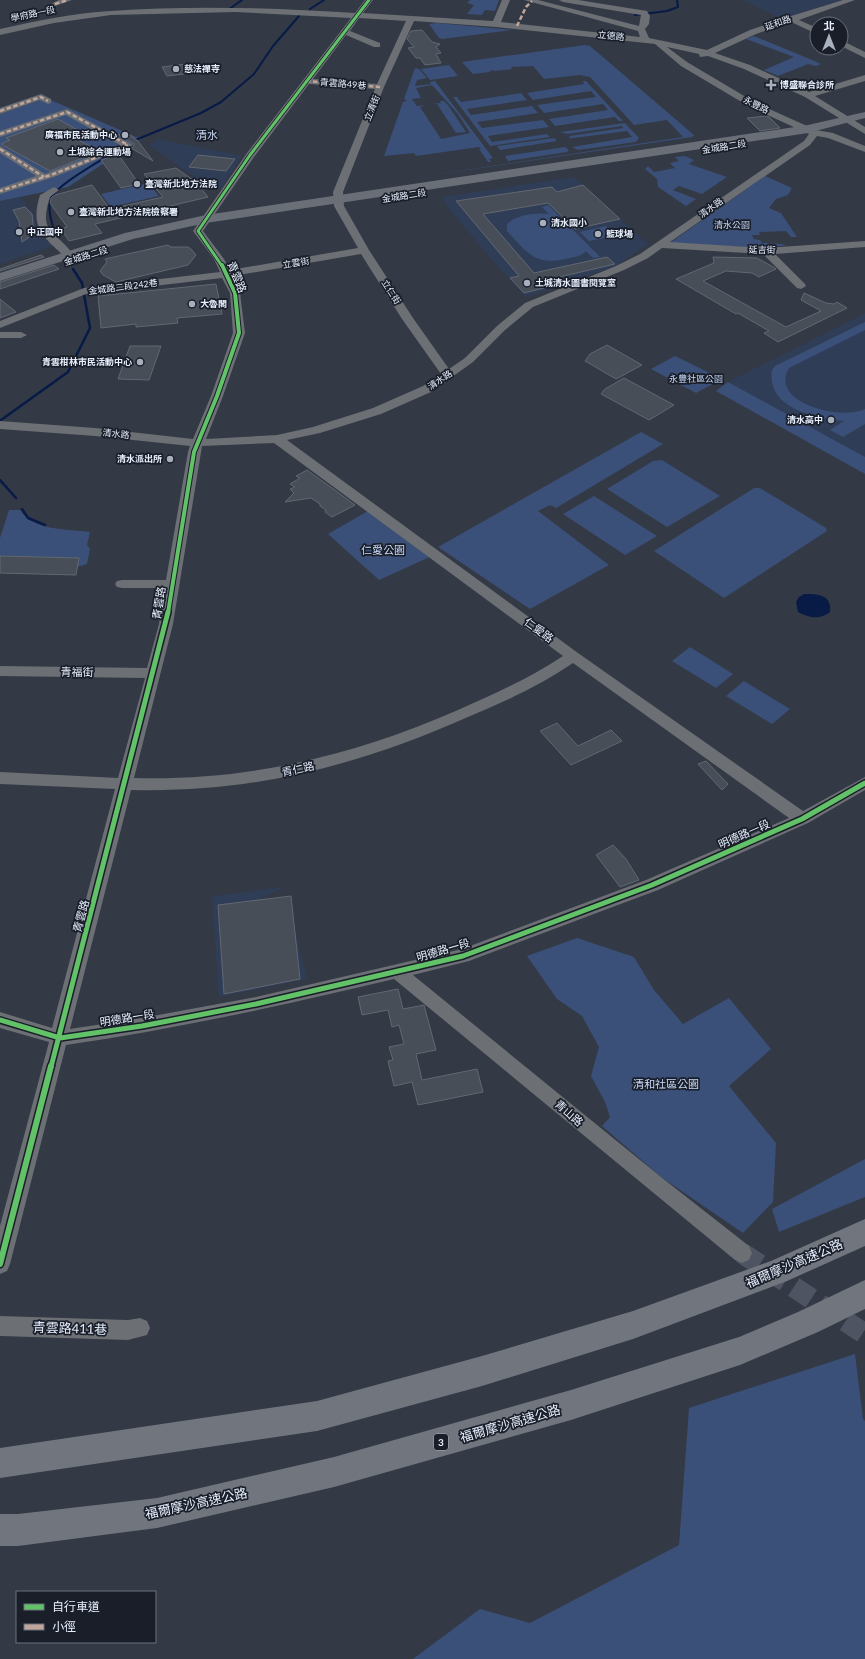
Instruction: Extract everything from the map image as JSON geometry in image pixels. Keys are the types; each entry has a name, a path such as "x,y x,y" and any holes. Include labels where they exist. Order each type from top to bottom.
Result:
{"highway":[{"name":"福爾摩沙高速公路","path":"0,1463 138,1444 317,1416 482,1371 633,1325 777,1272 865,1232"},
{"name":"福爾摩沙高速公路","path":"0,1530 18,1530 157,1513 341,1470 571,1405 740,1351 808,1322 865,1294"}],"main road":[{"name":"金城路二段","path":"0,277 68,254 158,228 203,223 338,203 858,124 865,115"},
{"name":"金城路二段","path":"0,284 121,245 203,223"}],"street":[{"path":"55,4 68,0"},
{"path":"203,223 250,156 369,0"},
{"path":"496,24 506,0"},
{"path":"528,0 641,30 646,40"},
{"path":"563,0 639,11 646,16 645,24 641,30"},
{"name":"延和路","path":"684,64 753,32 851,0"},
{"path":"124,3 140,11"},
{"name":"學府路一段","path":"0,32 63,18 140,11 301,12 357,16"},
{"name":"立德路","path":"357,16 496,24 646,40 708,53 778,80 808,95 858,124"},
{"name":"立清街","path":"338,203 338,192 380,87 411,18"},
{"path":"791,19 809,27"},
{"path":"345,32 377,45"},
{"name":"永豐路","path":"656,42 684,64 753,105 811,131 830,135 865,149"},
{"path":"849,47 865,54"},
{"path":"808,95 865,78"},
{"name":"青雲路49巷","path":"306,81 380,87"},
{"path":"0,112 41,97 48,101"},
{"path":"0,134 67,112 128,145 44,177 0,190"},
{"name":"清水路","path":"0,425 95,432 198,443 277,439 316,430 385,408 427,390 448,376 529,305 620,268 660,245 709,209 807,143 811,131"},
{"path":"0,149 44,177"},
{"path":"54,190 45,195 39,210 42,227 68,254"},
{"name":"立仁街","path":"338,203 364,250 408,319 448,376"},
{"name":"青雲路","path":"0,1264 6,1216 60,1038 166,624 194,452 217,396 239,333 235,293 219,259 198,231 203,223"},
{"name":"延吉街","path":"660,245 766,251 865,244"},
{"name":"立雲街","path":"227,274 364,250"},
{"path":"766,251 801,286"},
{"name":"金城路二段242巷","path":"0,325 84,292 227,274"},
{"path":"0,335 21,335"},
{"name":"仁愛路","path":"277,439 573,656 802,819"},
{"path":"122,584 173,584"},
{"name":"青仁路","path":"0,778 125,784 221,782 305,769 387,745 418,733 532,681 573,656"},
{"name":"青福街","path":"0,671 154,673"},
{"name":"明德路一段","path":"0,1020 60,1038 175,1020 256,1004 463,956 652,885 802,819 865,783"},
{"name":"青山路","path":"397,972 490,1045 606,1145 742,1253"},
{"name":"青雲路411巷","path":"0,1326 128,1330 140,1328"}],"shaded area":[{"path":"742,0 841,0 782,19"},
{"path":"158,139 242,156 221,189 206,185 149,145"},
{"name":"清水國小","path":"574,177 648,244 616,266 526,297 489,257 446,205 442,197"},
{"name":"中正國中","path":"20,197 34,214 40,235 54,246 0,264 0,201"},
{"name":"清水高中","path":"865,313 865,457 728,382 863,314"},
{"path":"804,594 814,594 826,598 829,602 830,612 826,615 814,617 806,616 798,612 796,602 799,597"},
{"path":"285,887 234,911 286,895 307,979 219,997 212,896"}],"green space":[{"path":"470,0 499,0 495,11 485,10 482,15 467,14 474,5 467,3"},
{"path":"437,23 512,30 442,39 439,38 429,24"},
{"path":"754,36 821,64 816,66 808,64 778,76 764,70 794,57 746,39"},
{"path":"585,45 590,46 694,135 692,137 405,179 683,137 667,120 634,125 590,77 580,75 544,79 533,66 511,67 512,69 492,70 489,72 473,74 462,62"},
{"path":"449,65 458,76 430,80 421,69"},
{"path":"415,68 419,69 427,78 417,80 415,86 431,84 430,82 435,81 493,158 489,159 491,162 488,162 479,147 416,156 414,153 384,156 403,102 407,101 404,99","holes":["432,85 458,114 470,133 441,139 420,107 426,105 417,106 412,99 421,98 416,88"]},
{"path":"583,81 586,81 623,121 619,121 615,117 555,126 549,119 608,110 603,104 544,113 537,105 596,97 591,91 533,100 527,93 584,84"},
{"path":"521,93 527,100 467,109 471,115 532,106 538,113 477,122 482,128 543,120 549,127 488,136 492,142 547,134 550,137 490,146 453,97 457,97 461,102"},
{"name":"土城綜合運動場","path":"46,98 141,139 68,187 0,201 0,114"},
{"path":"440,101 444,101 448,105 466,132 456,133 437,104 432,104 441,103"},
{"path":"625,123 639,138 636,142 578,150 572,147 632,137 627,131 566,139 570,138 569,136 623,128 622,126 567,134 560,132"},
{"path":"554,138 557,141 500,150 497,146"},
{"path":"565,147 569,150 567,152 508,161 505,156"},
{"path":"685,156 694,160 689,164 727,177 702,194 679,186 673,190 696,199 686,206 658,187 657,179 645,169 648,166 654,172 675,168 670,163 679,161 675,157"},
{"name":"清水公園","path":"765,176 792,188 788,195 776,199 769,208 781,213 797,237 791,237 786,231 759,232 760,235 752,235 754,239 760,240 762,243 782,244 786,246 771,246 763,248 670,243"},
{"path":"148,183 159,196 111,207 101,194"},
{"path":"548,205 600,257 593,258 586,251 579,256 555,261 546,261 532,256 507,231 507,224 516,218 538,213 549,214 542,207"},
{"name":"籃球場","path":"606,226 615,236 589,241 580,232"},
{"path":"865,322 865,330 789,368 785,380 789,391 798,400 810,406 825,411 840,413 854,412 865,409 865,424 843,437 830,430 844,421 807,414 795,409 785,402 777,394 772,383 772,370 775,366"},
{"name":"永豐社區公園","path":"675,356 722,379 696,393 651,369"},
{"path":"728,382 865,457 865,474 716,391"},
{"path":"641,432 663,444 556,508 550,505 538,511 609,565 530,609 438,547"},
{"path":"662,460 720,496 667,527 607,489 653,461"},
{"path":"754,488 760,488 826,528 827,531 724,598 654,551"},
{"path":"594,496 657,536 625,555 563,514"},
{"path":"9,510 20,510 26,517 34,522 52,528 90,532 87,545 90,549 87,564 77,567 79,558 0,556 0,538"},
{"name":"仁愛公園","path":"368,511 432,556 379,580 328,534"},
{"path":"690,647 733,674 716,688 672,661"},
{"path":"744,681 790,709 772,724 726,696"},
{"name":"清和社區公園","path":"577,938 634,957 654,990 683,1024 729,998 771,1049 729,1086 776,1143 773,1202 743,1233 661,1177 602,1126 610,1117 605,1102 591,1076 599,1047 582,1016 557,999 527,956"},
{"path":"865,1159 865,1197 779,1232 772,1209"},
{"path":"855,1354 863,1419 865,1421 865,1659 413,1659 480,1609 530,1623 679,1545 689,1408"}],"building":[{"path":"422,30 432,42 440,44 436,47 441,53 436,54 441,63 425,65 420,58 416,58 408,48 414,47 407,39 411,31"},
{"name":"慈法禪寺","path":"186,64 192,73 167,76 162,67"},
{"path":"766,116 780,128 760,131 747,118"},
{"path":"58,119 79,131 68,135 100,151 50,171 1,144 10,140 6,138"},
{"path":"126,132 138,141 153,161 131,148 134,144 118,135"},
{"path":"118,154 139,184 121,188 101,160"},
{"path":"198,155 235,159 226,171 189,167"},
{"path":"176,168 196,182 208,197 95,224 102,233 69,241 61,229 67,227 50,203 51,198 55,195 92,185 110,209 163,197 144,174"},
{"path":"583,185 620,219 575,229 548,203 483,214 534,273 607,257 615,264 538,282 544,288 524,293 510,278 519,276 456,201 552,187 557,192"},
{"path":"25,207 32,214 34,234 22,242 19,221 13,210"},
{"path":"168,245 171,247 188,247 196,255 188,265 116,282 103,275 100,271 107,262 105,259"},
{"path":"41,255 44,257 0,271 0,269"},
{"path":"713,257 757,258 775,268 776,269 759,277 752,273 726,271 703,281 786,327 821,311 801,300 804,293 826,303 834,304 837,302 847,308 778,342 764,333 769,331 738,313 736,314 676,279 714,263"},
{"path":"54,265 59,269 0,289 0,282"},
{"path":"216,284 222,314 177,318 178,323 136,327 136,324 101,328 98,296"},
{"path":"0,299 16,312 0,318"},
{"path":"607,345 642,365 616,379 585,361 590,354"},
{"name":"青雲柑林市民活動中心","path":"130,346 161,346 149,380 118,379"},
{"path":"624,378 674,405 649,420 601,394 605,389"},
{"path":"307,470 355,505 332,517 325,512 326,510 320,506 320,504 311,498 285,502 294,493 290,489 295,487 290,484 300,478 296,476"},
{"path":"0,556 79,558 76,575 0,573"},
{"path":"557,723 578,746 611,730 622,741 571,765 540,731"},
{"path":"706,761 728,784 722,790 698,764"},
{"path":"613,845 626,859 639,880 620,887 596,855"},
{"path":"291,896 300,979 224,994 218,905"},
{"path":"398,989 403,1009 424,1005 436,1050 416,1054 422,1080 477,1069 483,1092 418,1105 412,1082 394,1086 388,1061 393,1060 389,1047 404,1044 399,1025 392,1027 388,1010 362,1015 358,997"}],"waterway":[{"path":"228,10 242,0"},
{"path":"310,9 324,0"},
{"path":"635,15 667,11 678,7 677,0"},
{"path":"133,141 201,113 221,102 254,74 273,46 299,16"},
{"path":"57,240 52,225 49,208 51,198 55,192 71,179 116,151"},
{"path":"1,420 68,372 90,328 82,283 73,269"},
{"path":"0,480 16,498"},
{"path":"22,509 28,518 45,525"}],"tunnel":[{"path":"742,1253 865,1334"}],"marked path":[{"path":"55,4 68,0"},
{"path":"517,26 526,7 532,1"},
{"path":"306,81 380,87"},
{"path":"0,111 41,97 48,101"},
{"path":"0,134 67,112 128,145 51,175 0,191"},
{"path":"0,149 44,177"}],"cycle path":[{"path":"0,1264 166,624 194,452 217,396 239,333 235,293 219,259 198,231 250,155 369,0"},
{"path":"0,1020 60,1038 142,1026 256,1004 463,956 652,885 802,819 865,783"}],"place":[{"name":"慈法禪寺","path":"176,69"},
{"name":"博盛聯合診所","path":"771,85"},
{"name":"廣福市民活動中心","path":"125,135"},
{"name":"土城綜合運動場","path":"60,152"},
{"name":"臺灣新北地方法院","path":"137,184"},
{"name":"臺灣新北地方法院檢察署","path":"71,212"},
{"name":"清水國小","path":"543,223"},
{"name":"中正國中","path":"19,232"},
{"name":"籃球場","path":"598,234"},
{"name":"土城清水圖書閱覽室","path":"527,283"},
{"name":"大魯閣","path":"192,304"},
{"name":"青雲柑林市民活動中心","path":"140,362"},
{"name":"清水高中","path":"831,420"},
{"name":"清水派出所","path":"170,459"}],"district":[{"name":"清水","path":"207,135"}]}
